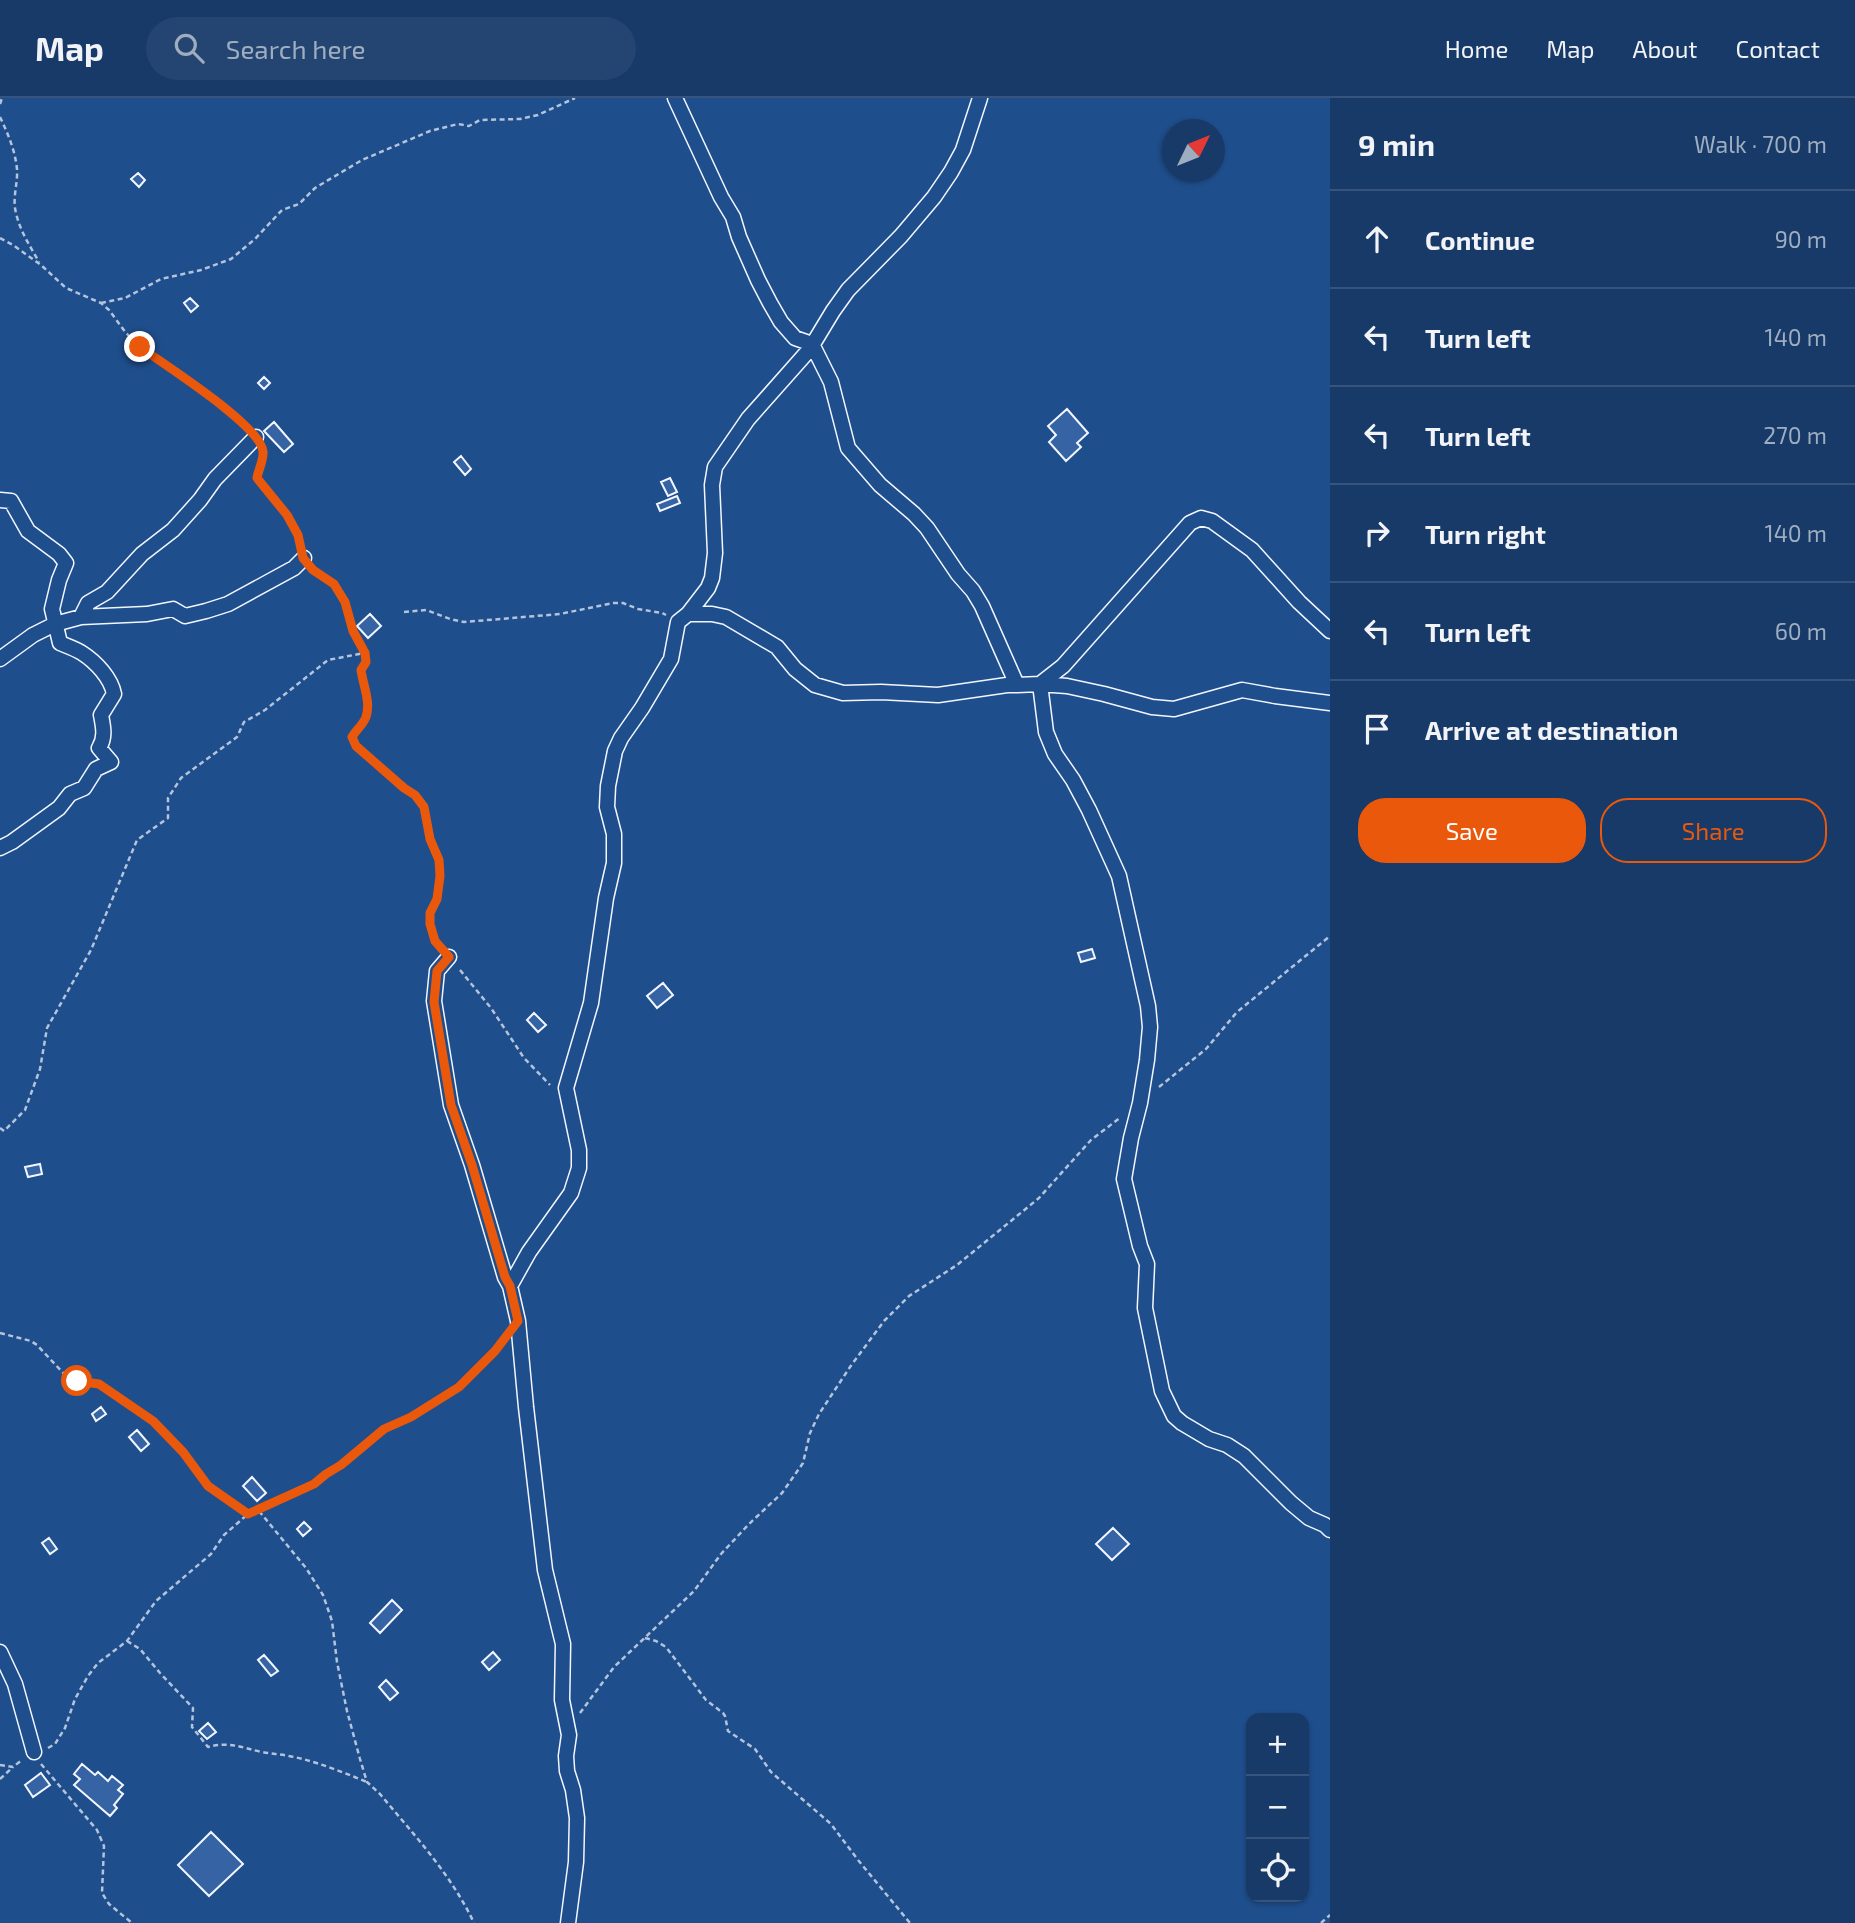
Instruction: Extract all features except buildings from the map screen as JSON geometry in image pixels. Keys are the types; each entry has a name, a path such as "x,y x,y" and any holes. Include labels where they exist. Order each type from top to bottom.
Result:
{"street":[{"path":"675,98 733,217 739,237 770,303 794,338 812,344 831,382 848,448 880,485 927,528 952,566 973,591 1017,685"},
{"path":"510,1286 529,1252 571,1193 579,1168 579,1150 566,1088 591,1003 606,898 614,863 614,834 607,807 608,786 615,751 671,659 683,618 708,588 712,578 715,553 712,485 715,467 748,419 812,344 848,290 901,236 934,197 963,150 980,98"},
{"path":"81,617 88,603 107,592 142,554 173,530 215,479 257,437"},
{"path":"0,500 11,501 29,531 59,554 66,563 52,609 60,643 82,653 112,685 114,694 101,715 104,730 103,742 99,748 111,762 96,769 84,788 70,794 59,808 0,848"},
{"path":"1040,684 1063,666 1190,523 1201,518 1212,521 1252,550 1299,602 1330,631"},
{"path":"0,659 33,635 55,624 81,617 147,614 173,609 185,616 229,604 295,568 303,558"},
{"path":"683,618 712,614 726,617 777,648 795,670 815,685 842,693 938,695 1007,685 1040,684 1174,709 1242,690 1330,703"},
{"path":"1040,684 1046,732 1055,754 1089,810 1119,876 1148,1006 1150,1027 1140,1102 1124,1179 1147,1264 1145,1308 1161,1391 1174,1416 1182,1423 1244,1456 1291,1503 1330,1530"},
{"path":"449,957 437,971 434,1002 451,1105 510,1286 518,1321 545,1570 563,1644 562,1700 569,1735 567,1771 577,1818 568,1923"},
{"path":"0,1651 15,1684 33,1750"}],"path":[{"path":"0,104 2,98"},
{"path":"101,303 125,298 162,279 201,270 231,259 255,240 282,210 299,204 315,188 362,160 430,131 458,124 469,126 480,121 538,115 575,98"},
{"path":"0,117 12,143 17,170 14,200 20,228 41,265"},
{"path":"0,238 13,244 41,265 66,288 101,303 140,347 221,405 257,437 264,452 257,478 287,515 298,535 303,558 313,570 334,584 345,602 353,631 365,653 366,662 361,670 367,698 367,715 352,737 356,746 415,795 424,807 430,839 439,860 437,899 430,913 435,941 491,1008 524,1058 551,1086"},
{"path":"404,612 426,610 464,622 560,614 623,603 638,609 683,618"},
{"path":"0,1128 4,1131 25,1110 40,1069 47,1028 91,950 137,840 168,818 168,798 181,778 237,737 244,722 265,710 328,660 365,653"},
{"path":"569,1735 584,1705 614,1667 694,1591 721,1554 782,1493 795,1476 803,1463 810,1433 819,1414 884,1321 909,1296 957,1265 1039,1198 1091,1140 1206,1049 1237,1012 1330,936"},
{"path":"0,1779 33,1750 44,1751 55,1744 88,1676 99,1663 127,1641 156,1601 211,1554 224,1535 248,1514 314,1484 348,1460 384,1429 411,1417 459,1387 495,1351 518,1321"},
{"path":"0,1333 31,1341 66,1376 77,1381 99,1384 153,1421 183,1452 208,1486 248,1514"},
{"path":"259,1511 306,1568 323,1595 332,1621 347,1711 367,1782"},
{"path":"645,1638 666,1647 706,1700 725,1716 728,1731 755,1749 771,1772 831,1824 910,1923"},
{"path":"127,1641 140,1649 193,1708 192,1727 208,1747 220,1744 241,1746 263,1753 288,1755 367,1782 380,1794 452,1883 474,1923"},
{"path":"33,1750 45,1770 97,1830 104,1846 103,1893 109,1904 132,1923"},
{"path":"0,1765 13,1766"},
{"path":"1321,1923 1330,1915"}],"route":[{"path":"77,1381 99,1384 153,1421 183,1452 208,1486 248,1514 314,1484 384,1429 411,1417 459,1387 495,1351 518,1321 510,1286 451,1105 434,1002 437,971 449,957 435,941 430,924 430,913 437,899 440,876 439,860 430,839 424,807 415,795 356,746 352,737 367,715 367,698 361,670 366,662 365,653 353,631 345,602 334,584 313,570 303,558 298,535 287,515 257,478 264,452 257,437 221,405 140,347"}]}
